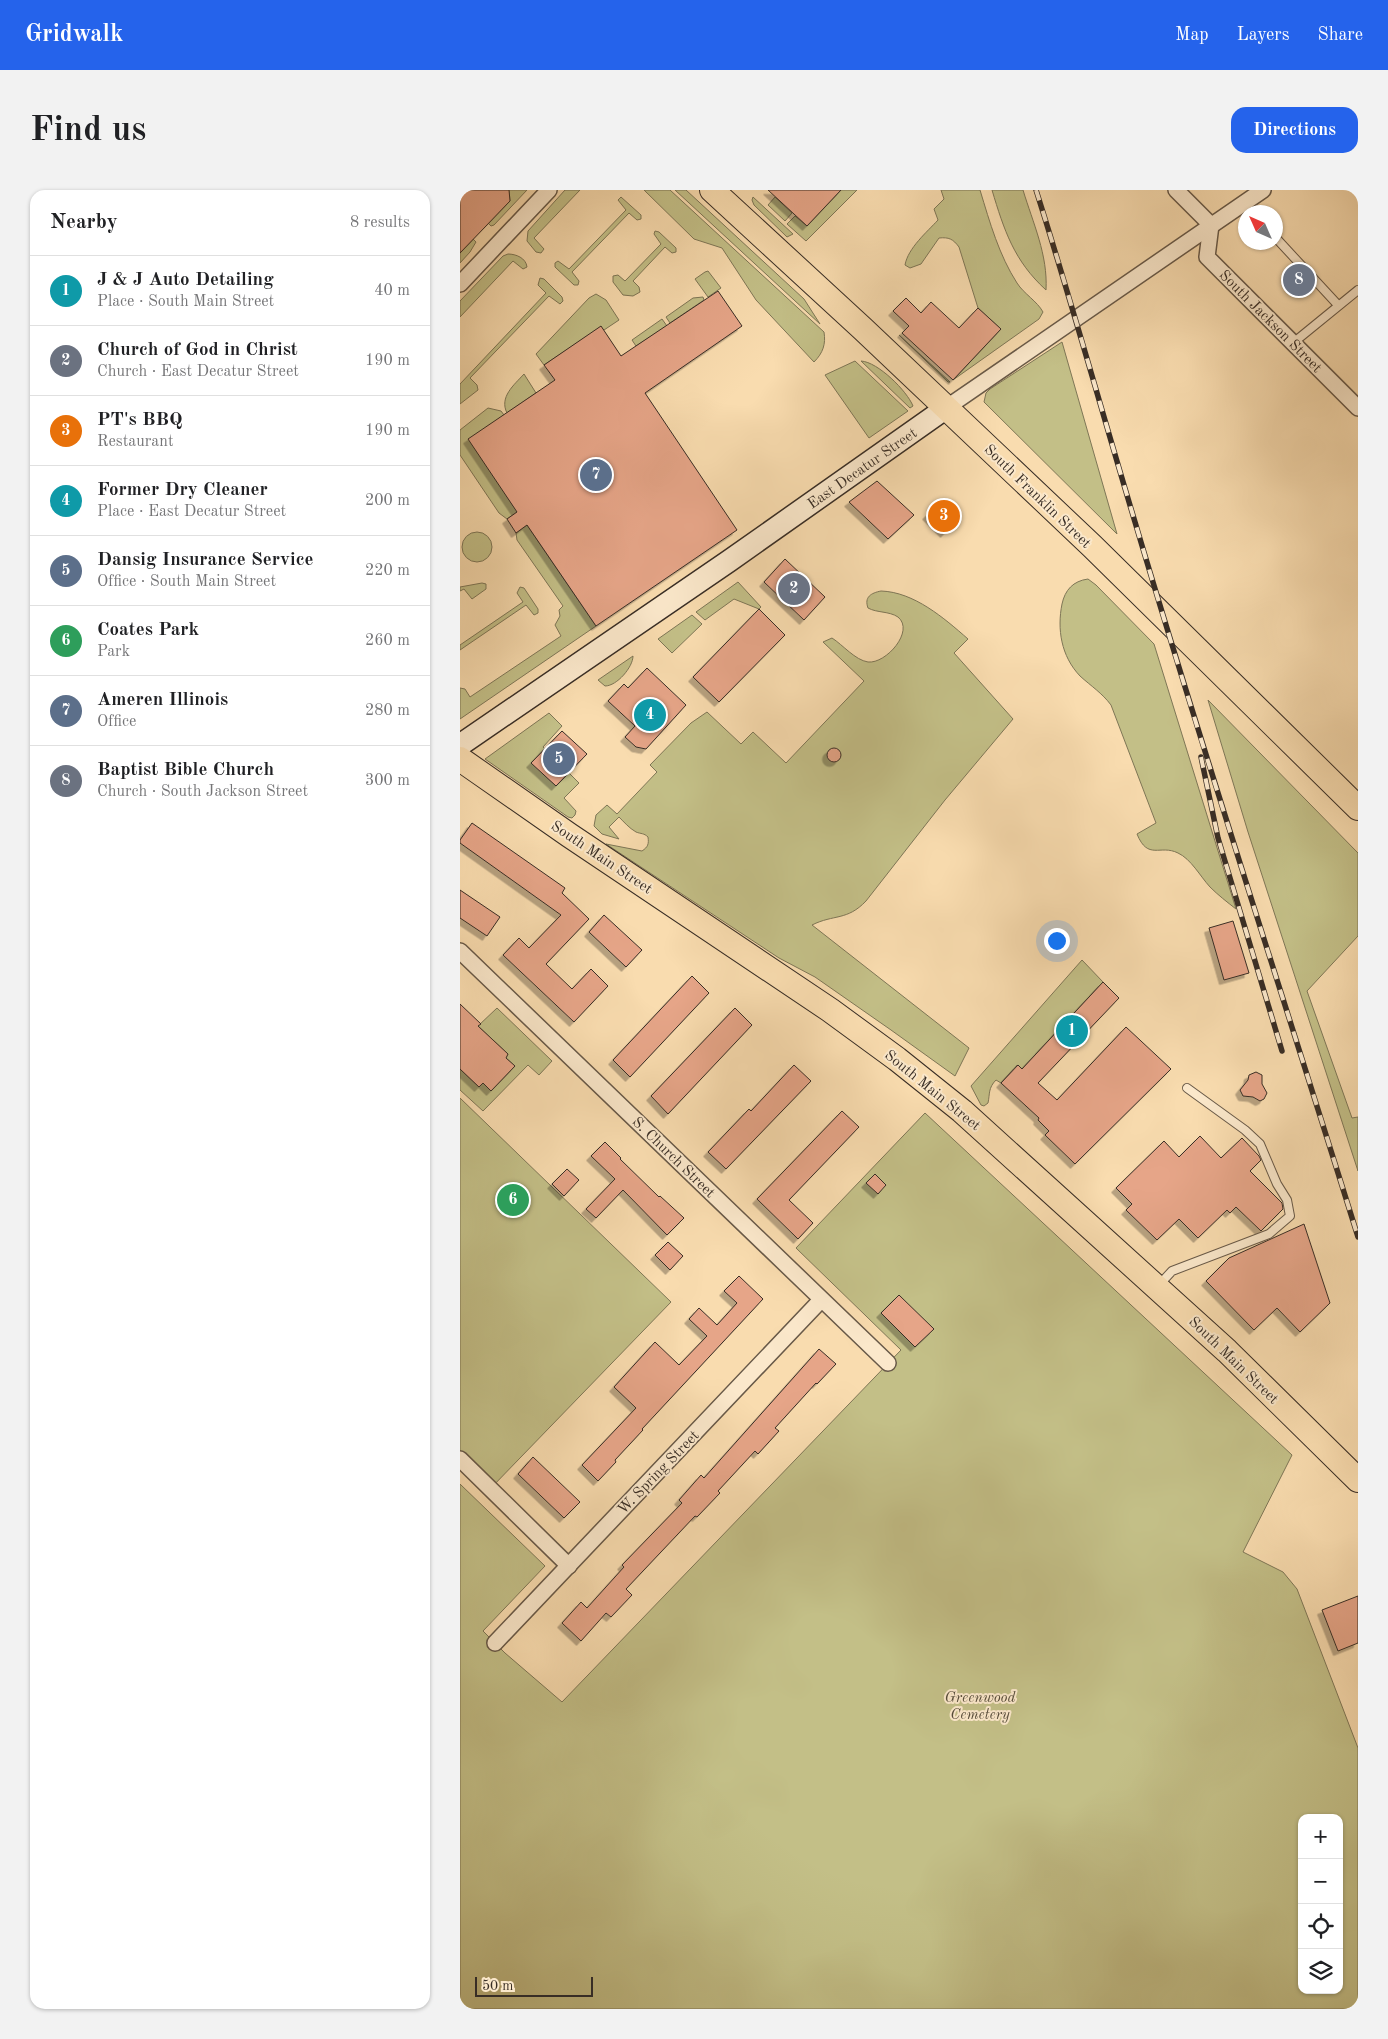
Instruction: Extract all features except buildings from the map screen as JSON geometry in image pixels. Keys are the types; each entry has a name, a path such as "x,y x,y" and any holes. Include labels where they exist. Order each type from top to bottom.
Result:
{"main road":[{"name":"South Franklin Street","path":"712,190 1092,546 1358,808"},
{"name":"South Main Street","path":"460,759 569,835 773,971 897,1059 962,1111 1227,1351 1358,1480"}],"street":[{"path":"460,284 550,190"},
{"path":"1176,190 1211,226"},
{"name":"East Decatur Street","path":"460,745 750,547 946,408 1211,226 1245,206 1263,190"},
{"name":"South Jackson Street","path":"1211,226 1207,256 1358,408"},
{"name":"S. Church Street","path":"460,951 888,1363"},
{"name":"W. Spring Street","path":"495,1643 821,1300"},
{"path":"460,1460 569,1566"}],"lane":[{"path":"1283,246 1338,305"},
{"path":"1293,343 1358,290"},
{"path":"1157,1288 1172,1271 1269,1234 1290,1216 1287,1200 1277,1184 1260,1144 1245,1130 1188,1088"}],"green space":[{"path":"509,190 527,190 491,226 488,223 510,201"},
{"path":"565,190 580,190 534,238 544,249 541,253 536,252 527,241 528,231"},
{"path":"644,190 670,190 824,332 823,348 814,362 756,300 722,248 694,239"},
{"path":"675,190 686,190 804,299 820,324"},
{"path":"841,190 857,190 806,241 787,224 795,216 807,226"},
{"path":"941,190 980,190 1005,261 1020,287 1043,312 1039,319 953,380 1001,329 978,308 959,247 953,240 939,238 921,264 910,268 905,265 914,246 938,220 934,209 944,199"},
{"path":"992,190 1023,190 1045,264 1046,290 1018,256 1006,232"},
{"path":"621,197 641,215 641,219 637,220 629,213 572,272 579,281 578,285 574,285 555,267 555,263 558,261 569,269 626,210 618,200"},
{"path":"753,197 793,234 787,237 754,205"},
{"path":"775,197 792,213 785,221 768,205"},
{"path":"655,231 659,232 676,248 676,252 672,253 665,247 633,281 639,287 640,292 633,296 623,295 613,282 613,276 618,275 625,281 661,244 654,234"},
{"path":"473,239 476,242 460,263 460,253"},
{"path":"508,254 520,257 525,261 527,267 523,269 513,261 460,317 460,301 503,256"},
{"path":"708,271 721,288 708,297 695,279"},
{"path":"540,278 544,279 562,297 563,301 560,304 549,296 470,378 477,385 478,390 460,404 460,384 546,293 538,285"},
{"path":"596,294 606,300 619,320 604,330 601,327 544,365 536,354 589,298"},
{"path":"703,297 704,300 670,323 666,317 693,298"},
{"path":"662,319 667,326 636,346 632,340"},
{"path":"899,335 950,382 948,382"},
{"path":"1062,342 1117,534 984,402 986,393 990,389"},
{"path":"855,361 908,411 869,438 825,375"},
{"path":"861,361 875,366 891,378 905,393 913,406 910,408"},
{"path":"524,374 536,393 507,413 505,407 506,397"},
{"path":"488,408 501,411 504,415 517,512 507,519 499,513 460,455 460,430"},
{"path":"527,525 596,626 460,719 460,688 465,689 470,697 561,636 555,625 560,616 559,610 563,606 517,540 516,533"},
{"path":"477,532 488,536 492,547 488,558 477,562 466,558 462,547 466,536"},
{"path":"1088,579 1154,644 1236,909 1210,887 1183,856 1172,851 1150,850 1141,842 1137,834 1156,823 1111,705 1080,676 1068,660 1060,632 1062,604 1065,594 1074,584"},
{"path":"738,582 761,607 759,609 734,599 705,620 696,612"},
{"path":"486,584 486,589 472,599 464,589 460,591 460,587"},
{"path":"520,587 524,588 538,609 538,613 534,615 526,605 460,650 460,645 523,602 517,593"},
{"path":"881,591 893,592 917,601 939,615 968,639 954,653 1013,719 945,800 866,901 853,912 812,925 969,1048 955,1076 815,977 779,958 606,844 642,851 647,847 647,836 633,830 619,817 609,827 619,839 602,834 594,826 596,815 607,805 617,814 657,772 650,765 691,723 707,712 741,744 753,732 786,763 864,681 823,642 832,638 863,661 868,662 883,658 896,646 901,638 902,623 898,617 868,608 867,601 869,596"},
{"path":"692,615 702,624 672,653 658,639"},
{"path":"633,656 624,675 614,683 605,686 598,680"},
{"path":"1208,700 1358,853 1358,936 1307,991 1352,1118 1358,1117 1358,1171 1248,832"},
{"path":"549,713 562,726 543,747 545,749 532,763 556,786 569,773 579,783 564,798 576,811 572,818 485,759"},
{"path":"1082,960 1103,982 1022,1069 1017,1065 1001,1083 996,1080 993,1083 990,1088 988,1103 984,1106 981,1105 971,1086"},
{"path":"497,1008 552,1061 539,1075 528,1065 483,1111 460,1090 460,1069 479,1087 483,1083 491,1091 515,1066 506,1058 508,1054 478,1026"},
{"path":"460,1098 671,1302 490,1489 460,1460"},
{"name":"Greenwood Cemetery","path":"925,1113 1292,1455 1243,1552 1283,1572 1297,1589 1358,1748 1358,2009 460,2009 460,1484 545,1566 483,1631 505,1653 562,1702 901,1350 796,1248"}],"railway":[{"path":"1036,190 1189,702 1358,1237"},
{"path":"1201,757 1218,838 1282,1051"}],"place":[{"name":"Baptist Bible Church","path":"1299,280"},
{"name":"Ameren Illinois","path":"596,475"},
{"name":"PT's BBQ","path":"944,516"},
{"name":"Church of God in Christ","path":"794,589"},
{"name":"Former Dry Cleaner","path":"650,715"},
{"name":"Dansig Insurance Service","path":"559,759"},
{"name":"J & J Auto Detailing","path":"1072,1031"},
{"name":"Coates Park","path":"513,1200"}]}
